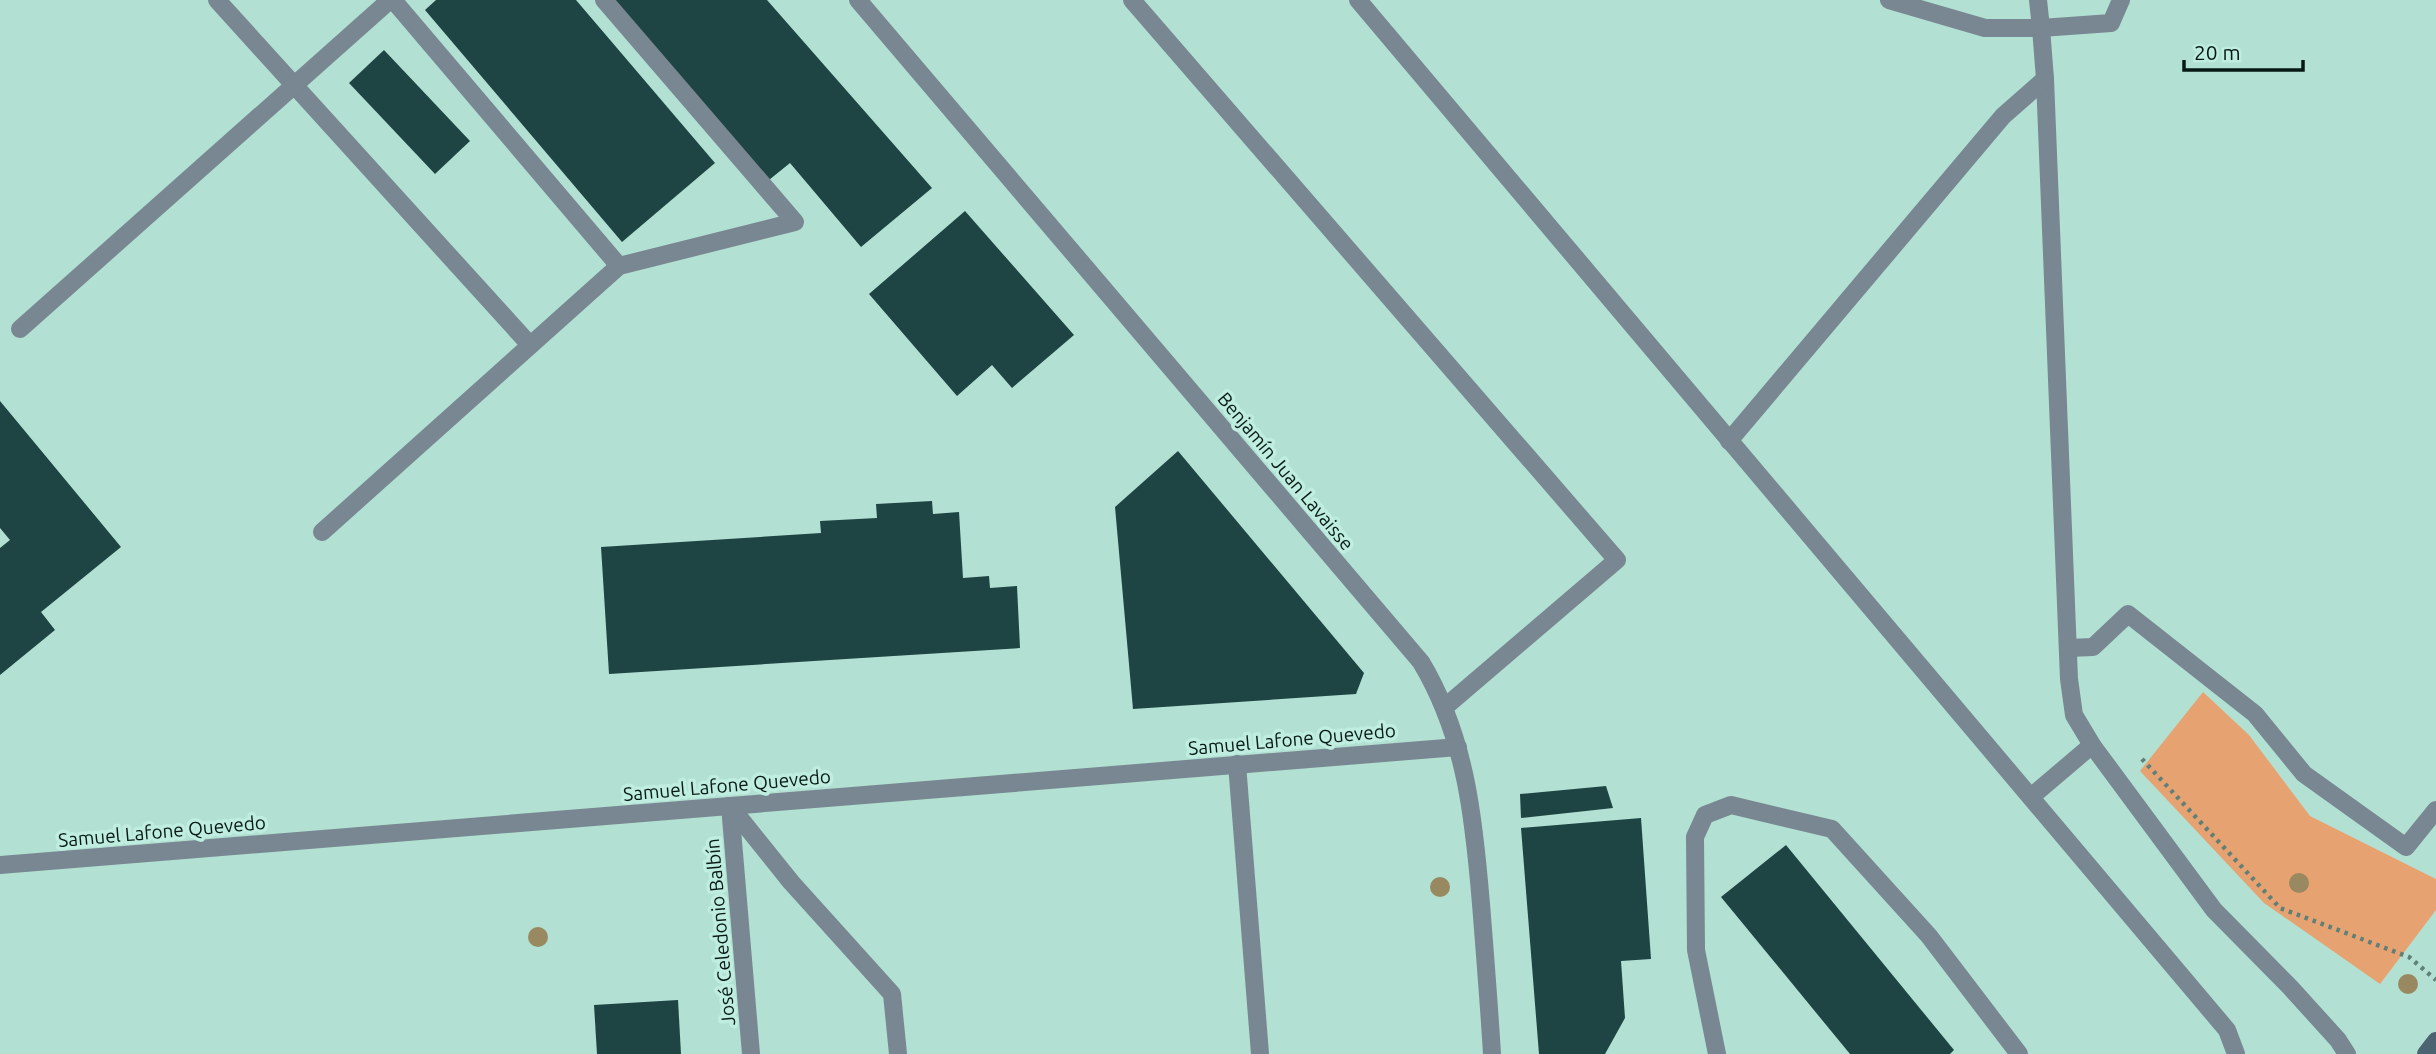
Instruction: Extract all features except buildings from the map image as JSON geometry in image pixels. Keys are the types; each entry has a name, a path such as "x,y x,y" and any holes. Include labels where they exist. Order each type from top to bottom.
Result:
{"main road":[{"path":"2426,1054 2436,1041"}],"street":[{"path":"217,0 530,345"},
{"path":"20,329 391,0 619,266"},
{"path":"322,532 619,266 795,222 604,0"},
{"name":"Benjamín Juan Lavaisse","path":"858,0 1421,662 1445,707 1467,778 1475,831 1493,1054"},
{"path":"1132,0 1617,560 1445,707"},
{"path":"1358,0 2227,1030 2236,1054"},
{"path":"1889,0 1985,28 2041,28 2111,23 2121,0"},
{"path":"2038,0 2045,79 2068,648 2074,715 2092,745 2214,910 2290,987 2338,1040 2347,1054"},
{"path":"1729,440 2003,116 2045,79"},
{"path":"2068,648 2093,647 2128,614 2255,714 2305,774 2406,848 2436,810"},
{"path":"2031,797 2092,745"},
{"name":"Samuel Lafone Quevedo","path":"0,865 1458,747"},
{"path":"1237,764 1260,1054"},
{"path":"1717,1054 1696,950 1695,837 1705,815 1731,805 1832,830 1929,936 2019,1054"},
{"path":"730,806 791,882 892,994 898,1054"},
{"name":"José Celedonio Balbín","path":"730,806 751,1054"}],"path":[{"path":"2142,758 2280,908 2409,957 2436,980"}],"shaded area":[{"path":"2203,692 2249,735 2310,816 2436,879 2436,910 2380,984 2264,903 2140,771"}]}
